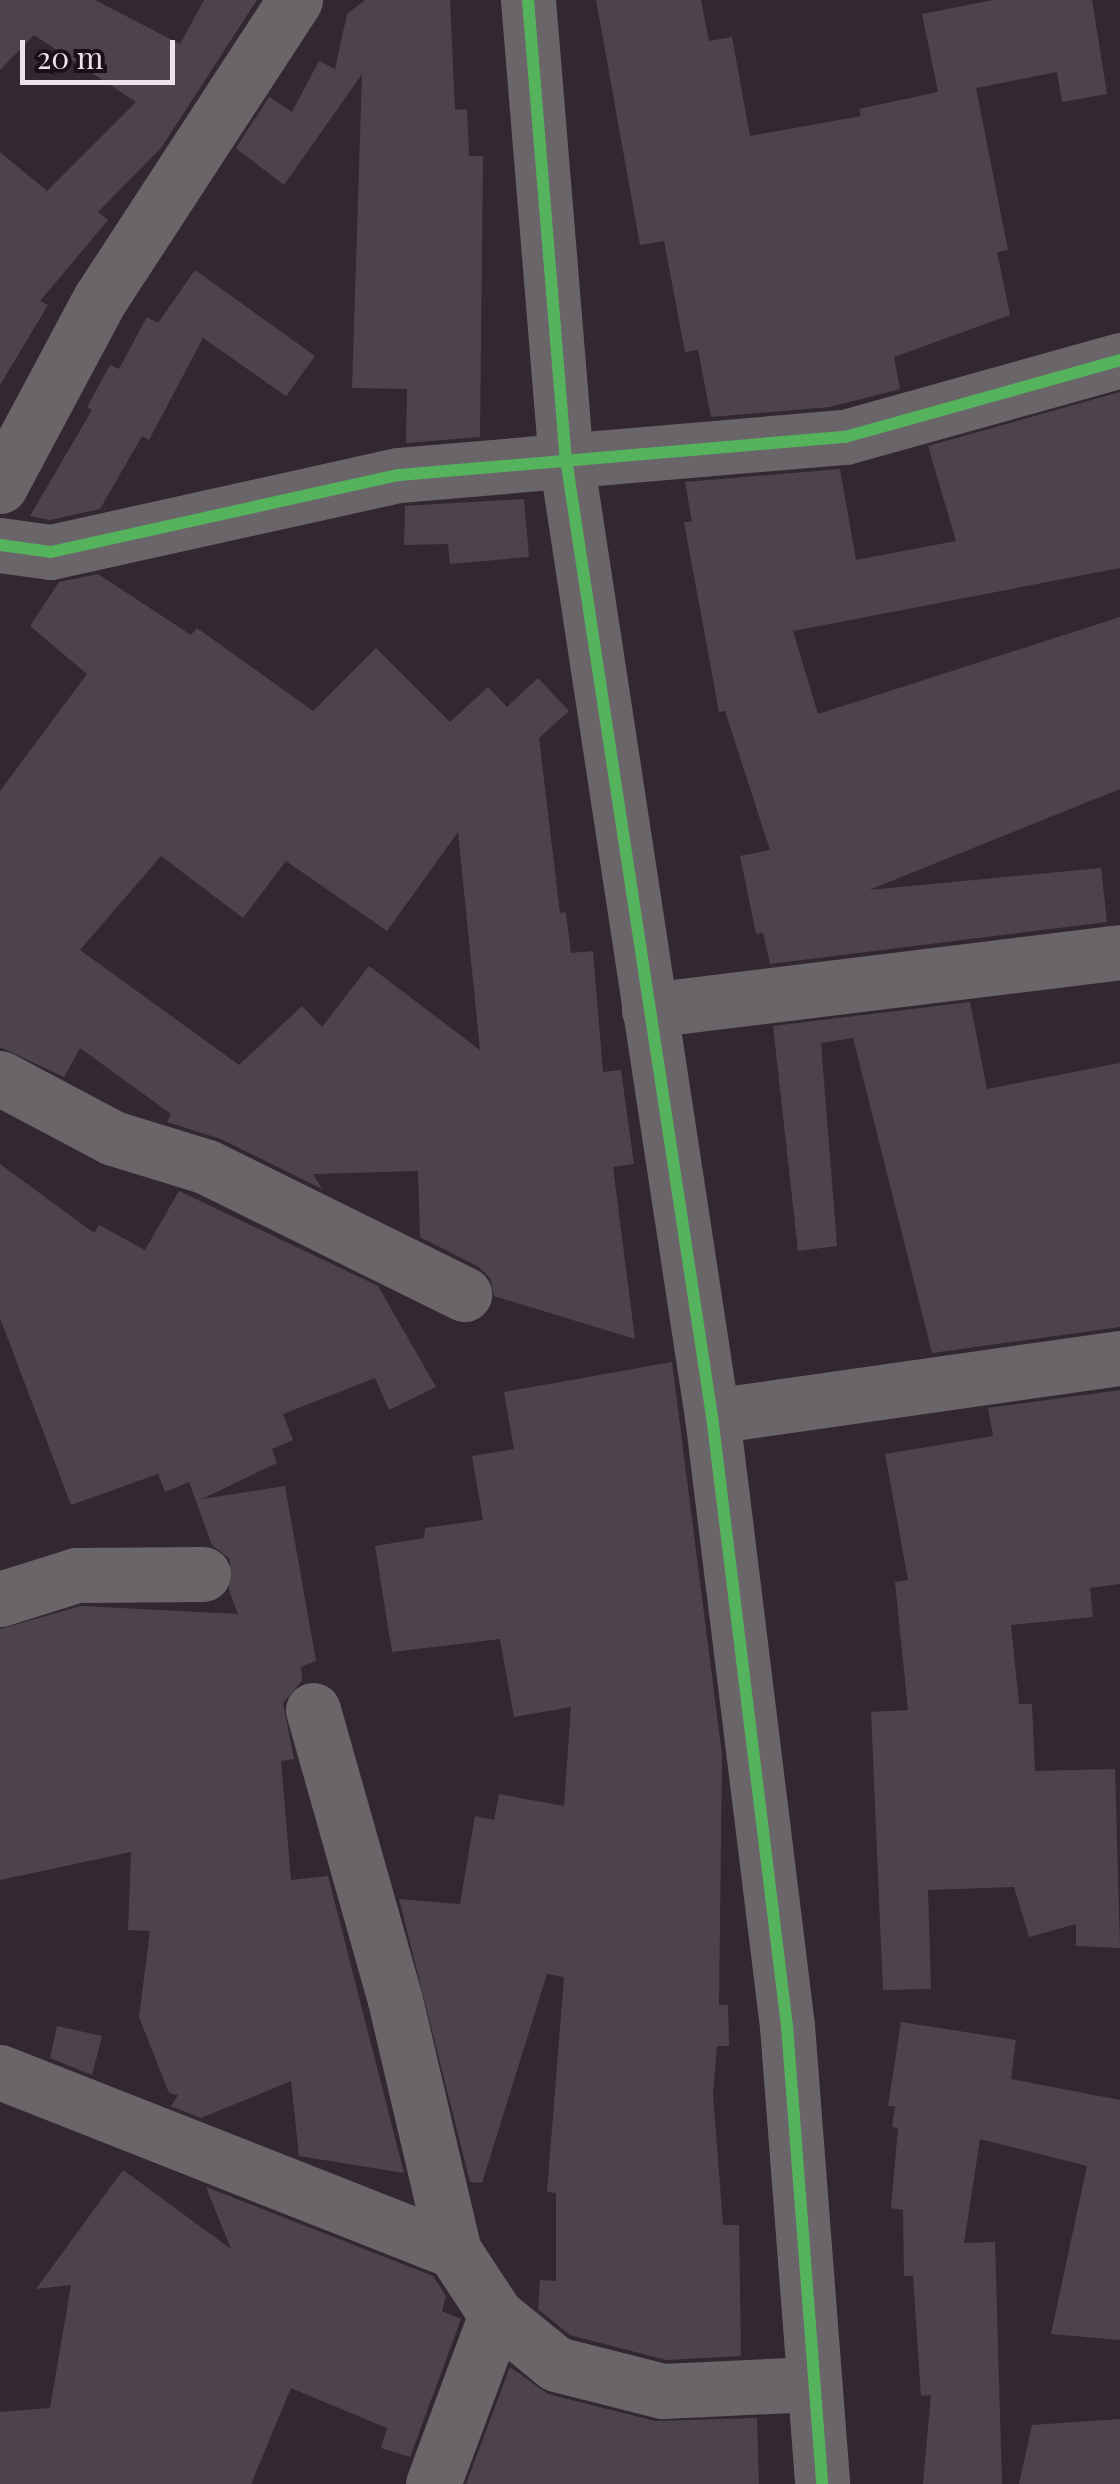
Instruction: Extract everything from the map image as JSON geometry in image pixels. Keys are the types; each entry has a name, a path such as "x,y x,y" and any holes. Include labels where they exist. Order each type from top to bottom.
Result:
{"street":[{"path":"0,486 100,299 295,0"},
{"path":"528,0 566,459 712,1416 788,2026 822,2484"},
{"path":"0,545 50,552 400,475 845,437 1120,360"},
{"path":"648,1010 1120,952"},
{"path":"0,1078 113,1138 208,1168 464,1294"},
{"path":"712,1416 1120,1358"},
{"path":"0,1599 76,1575 203,1574"},
{"path":"313,1710 394,2000 454,2251 496,2314 556,2364 663,2391 812,2384"},
{"path":"0,2072 454,2251"},
{"path":"433,2484 496,2314"}],"building":[{"path":"0,0 95,0 180,44 204,0 257,0 161,148 98,212 108,220 40,301 48,305 0,385 0,152 47,191 136,102 34,35 0,70"},
{"path":"365,0 450,0 455,110 467,109 469,156 483,156 480,437 406,443 407,389 352,388 362,74 284,185 236,148 269,97 292,112 319,61 335,69 347,14"},
{"path":"596,0 701,0 709,41 732,37 750,136 861,116 859,109 938,92 922,14 993,0 1092,0 1107,94 1062,102 1057,72 976,88 1008,250 997,252 1010,315 894,357 900,389 830,407 711,417 698,350 685,352 664,241 640,245"},
{"path":"195,270 315,356 286,396 203,338 149,440 142,436 100,509 50,520 30,516 92,410 87,407 110,365 119,369 147,317 158,323"},
{"path":"1120,392 1120,568 793,631 818,714 1120,617 1120,789 869,890 1101,868 1107,922 770,964 763,933 756,934 740,856 770,850 725,711 719,712 684,522 692,522 685,482 840,469 856,560 956,541 928,446"},
{"path":"524,499 529,557 450,564 448,544 404,545 405,506"},
{"path":"98,574 191,635 197,628 313,711 376,648 450,722 488,687 507,707 538,678 569,711 539,738 560,913 566,912 571,953 593,951 603,1072 621,1070 634,1164 613,1167 635,1339 494,1296 490,1278 479,1267 420,1237 418,1171 313,1174 322,1189 221,1139 167,1122 171,1114 80,1048 64,1077 0,1047 0,791 87,674 30,626 59,582","holes":["458,832 480,1050 369,966 322,1027 302,1006 239,1065 80,950 161,856 243,918 286,861 387,931"]},
{"path":"970,1002 987,1089 1120,1063 1120,1327 932,1353 853,1038 821,1043 837,1246 798,1251 773,1026"},
{"path":"0,1164 94,1233 99,1225 145,1250 179,1191 378,1286 436,1387 389,1410 375,1378 283,1414 293,1440 272,1449 277,1463 202,1499 285,1486 316,1661 301,1667 302,1681 283,1703 294,1759 281,1761 291,1880 328,1876 404,2173 299,2156 291,2081 201,2118 171,2106 178,2095 169,2093 139,2017 150,1931 128,1930 131,1852 0,1880 0,1629 81,1606 238,1614 229,1590 230,1559 212,1545 189,1482 165,1492 158,1474 71,1505 0,1318"},
{"path":"672,1362 722,1755 719,2005 728,2005 729,2046 717,2046 713,2094 723,2225 739,2225 741,2356 666,2360 570,2335 538,2309 540,2280 556,2281 556,2193 547,2192 564,1977 547,1974 482,2183 470,2182 399,1899 460,1904 475,1816 494,1820 499,1794 564,1806 571,1707 514,1717 500,1639 392,1652 375,1546 424,1538 425,1528 483,1520 472,1456 514,1449 504,1392"},
{"path":"1120,1390 1120,1584 1090,1588 1093,1617 1011,1625 1019,1704 1032,1704 1035,1771 1115,1769 1120,1948 1076,1946 1076,1924 1029,1937 1014,1887 928,1890 931,1989 883,1990 871,1712 908,1710 895,1582 908,1580 885,1454 993,1436 988,1408"},
{"path":"901,2022 1016,2040 1011,2079 1120,2100 1120,2340 1051,2334 1087,2166 980,2139 964,2243 995,2242 1002,2484 923,2484 931,2395 921,2396 913,2276 904,2276 903,2210 891,2208 898,2128 892,2127 895,2106 888,2106"},
{"path":"57,2026 102,2036 92,2075 50,2058"},
{"path":"123,2170 231,2249 206,2187 433,2276 446,2296 442,2311 461,2319 410,2457 381,2448 387,2428 291,2388 251,2484 0,2484 0,2412 50,2408 71,2285 36,2289"},
{"path":"510,2367 548,2394 655,2421 757,2418 759,2484 466,2484"},
{"path":"1120,2419 1120,2484 1019,2484 1032,2425"}],"cycle path":[{"path":"528,0 566,459 712,1416 787,2026 822,2484"},
{"path":"0,545 51,552 399,475 845,437 1120,360"}]}
